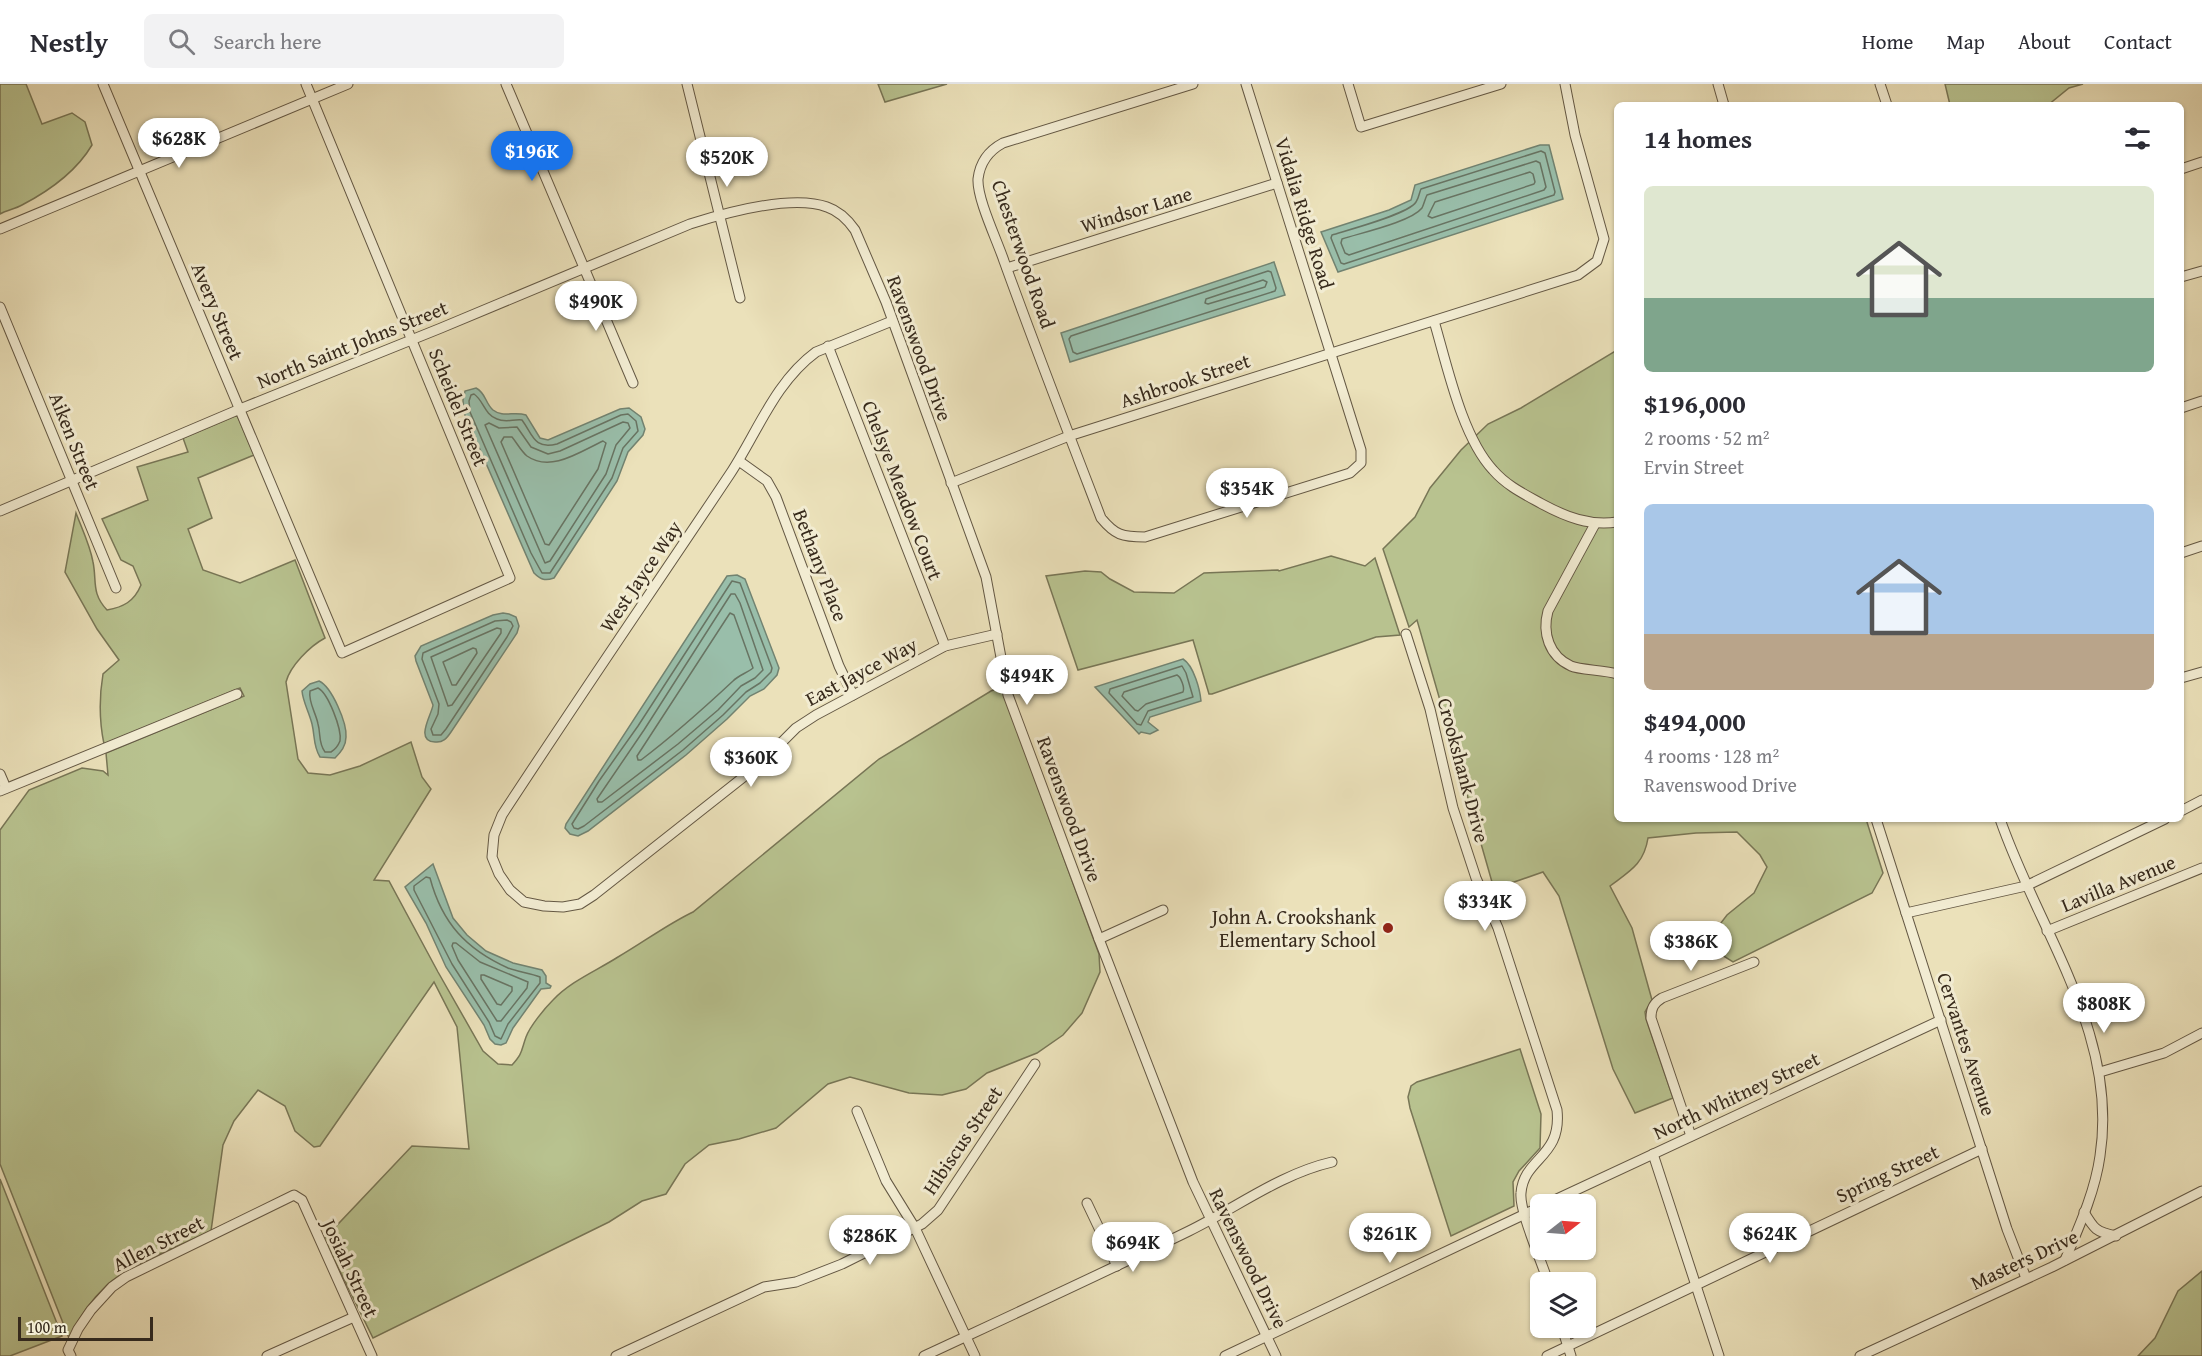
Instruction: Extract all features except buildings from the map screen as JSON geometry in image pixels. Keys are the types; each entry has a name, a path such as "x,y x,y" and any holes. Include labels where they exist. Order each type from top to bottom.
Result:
{"street":[{"name":"Avery Street","path":"103,84 342,652"},
{"name":"Scheidel Street","path":"306,84 510,578 342,652"},
{"path":"0,229 348,84"},
{"path":"506,84 633,383"},
{"path":"687,84 740,298"},
{"name":"Chesterwood Road","path":"1069,436 980,196 978,180 981,162 993,149 1003,143 1193,84"},
{"name":"Vidalia Ridge Road","path":"1069,436 1101,518 1111,530 1124,537 1145,537 1350,473 1361,463 1361,450 1246,84"},
{"path":"1348,84 1361,127 1501,84"},
{"name":"Ashbrook Street","path":"951,483 1069,436 1578,275 1597,261 1604,239 1575,135 1565,84"},
{"path":"1718,84 1723,102"},
{"path":"1880,84 1886,102"},
{"path":"2184,168 2202,162"},
{"name":"Windsor Lane","path":"1007,268 1277,183"},
{"name":"Ravenswood Drive","path":"719,215 764,206 794,203 817,204 835,210 855,230 892,321 986,577 1008,695 1099,939 1188,1172 1276,1356"},
{"name":"North Saint Johns Street","path":"0,511 240,409 690,224 719,215"},
{"path":"2184,277 2202,271"},
{"name":"Aiken Street","path":"0,307 116,588"},
{"name":"West Jayce Way","path":"518,896 499,874 492,857 494,835 502,815 739,461 783,385 805,360 828,346 892,321"},
{"path":"1434,321 1471,436 1492,470 1512,488 1565,517 1595,524 1614,522"},
{"name":"Chelsye Meadow Court","path":"828,346 945,646"},
{"path":"2184,407 2202,401"},
{"name":"Bethany Place","path":"739,461 767,481 776,497 839,666 853,695"},
{"path":"1595,524 1548,611 1545,623 1546,634 1551,651 1572,667 1614,673"},
{"path":"2184,552 2202,546"},
{"name":"East Jayce Way","path":"518,896 524,902 544,906 564,907 579,904 594,895 760,764 796,728 945,646 997,634"},
{"name":"Crookshank Drive","path":"1406,634 1430,709 1453,808 1476,878 1498,928 1557,1110 1558,1124 1552,1146 1529,1171 1522,1187 1521,1198 1545,1272"},
{"path":"2184,677 2202,672"},
{"path":"0,774 3,790 237,694"},
{"path":"2184,809 2202,800"},
{"name":"Cervantes Avenue","path":"1877,822 2007,1229 2026,1278"},
{"path":"2001,822 2026,886 2075,993 2093,1043 2103,1091 2103,1133 2094,1182 2065,1260"},
{"path":"1906,913 2026,886 2159,822"},
{"name":"Lavilla Avenue","path":"2047,931 2202,868"},
{"path":"1099,939 1163,910"},
{"path":"1691,1136 1651,1018 1652,1009 1662,998 1754,962"},
{"name":"North Whitney Street","path":"1567,1194 1941,1020"},
{"path":"2100,1072 2164,1053 2202,1033"},
{"name":"Hibiscus Street","path":"616,1356 764,1287 796,1282 819,1274 929,1219 938,1210 1035,1064"},
{"path":"857,1111 886,1181 915,1228 975,1356"},
{"name":"Spring Street","path":"1547,1356 1569,1351 1846,1212 1982,1149"},
{"path":"1653,1154 1719,1356"},
{"path":"924,1356 1211,1220 1277,1183 1332,1162"},
{"name":"Masters Drive","path":"1860,1356 2116,1236 2202,1191"},
{"name":"Allen Street","path":"71,1356 68,1350 78,1329 91,1310 112,1287 137,1271 290,1196 297,1196"},
{"name":"Josiah Street","path":"297,1196 302,1200 372,1356"},
{"path":"1087,1203 1117,1266"},
{"path":"1225,1356 1530,1212"},
{"path":"2084,1212 2093,1227 2100,1233 2116,1236"},
{"path":"267,1356 354,1317"}],"shaded area":[{"path":"0,84 26,84 42,124 72,113 85,122 92,145 78,164 52,187 22,205 0,214"},
{"path":"878,84 947,84 885,102"},
{"path":"1945,84 2083,84 2069,88 2052,102 1949,102"},
{"path":"1614,352 1614,822 1867,822 1883,873 1872,893 1733,962 1714,950 1714,932 1727,915 1754,893 1767,867 1760,855 1737,832 1648,838 1639,861 1610,886 1632,928 1652,1000 1645,1012 1646,1019 1673,1098 1635,1113 1613,1069 1559,896 1543,872 1494,889 1417,620 1409,627 1383,549 1415,517 1430,488 1461,450 1488,424 1521,408"},
{"path":"237,415 254,455 198,478 212,518 188,529 203,570 240,583 295,560 325,638 301,657 286,682 298,759 308,773 330,775 360,766 411,742 422,777 431,789 374,880 389,881 483,1051 498,1064 512,1065 520,1055 534,1023 550,1003 568,987 693,912 879,759 1001,687 1099,954 1100,972 1082,1013 1063,1035 1037,1053 987,1073 966,1089 942,1095 909,1093 850,1077 828,1084 776,1128 709,1145 685,1164 666,1194 642,1201 609,1222 373,1338 324,1239 412,1146 469,1149 457,1027 434,982 320,1146 314,1147 295,1131 285,1106 258,1090 234,1121 223,1145 211,1231 142,1262 117,1277 90,1303 69,1338 0,1164 0,830 29,790 82,768 103,771 108,775 106,753 244,696 240,688 104,744 100,709 103,674 119,660 97,629 65,572 76,513 90,549 97,592 102,604 107,610 131,600 141,585 133,566 121,560 102,519 148,500 137,467 188,452 183,438"},
{"path":"1331,556 1365,566 1375,558 1400,635 1376,637 1212,694 1209,694 1193,640 1078,670 1046,576 1085,571 1101,572 1134,592 1174,593 1204,573 1279,571"},
{"path":"1520,1049 1541,1114 1540,1148 1519,1171 1513,1182 1514,1206 1451,1236 1410,1108 1408,1097 1411,1086 1417,1082"},
{"path":"0,1179 62,1336 10,1356 0,1356"},
{"path":"2202,1271 2202,1356 2138,1356 2155,1338 2178,1291"}],"water":[{"path":"1540,145 1549,145 1563,199 1338,272 1321,232 1389,210 1411,200 1415,185"},
{"path":"1274,262 1285,295 1070,362 1061,333"},
{"path":"476,388 493,410 501,414 526,415 540,438 548,440 620,409 629,408 641,417 645,429 643,435 628,452 617,481 554,578 543,579 534,573 464,413 465,391"},
{"path":"737,575 745,579 779,668 777,675 764,689 750,696 686,755 588,831 578,836 570,834 565,828 566,824 727,576"},
{"path":"503,613 516,617 519,626 517,633 445,740 435,742 429,740 425,732 433,705 415,656 421,646 493,615"},
{"path":"1183,659 1193,672 1201,701 1150,717 1148,722 1158,730 1150,734 1141,732 1139,734 1095,687"},
{"path":"319,681 334,698 346,731 344,746 335,758 320,757 318,753 302,691 310,684"},
{"path":"433,864 453,918 467,935 486,951 513,963 542,970 546,976 546,983 551,986 541,989 513,1028 506,1043 501,1045 495,1044 490,1039 484,1025 446,967 426,923 405,887"}],"place":[{"name":"John A. Crookshank Elementary School","path":"1388,928"}]}
